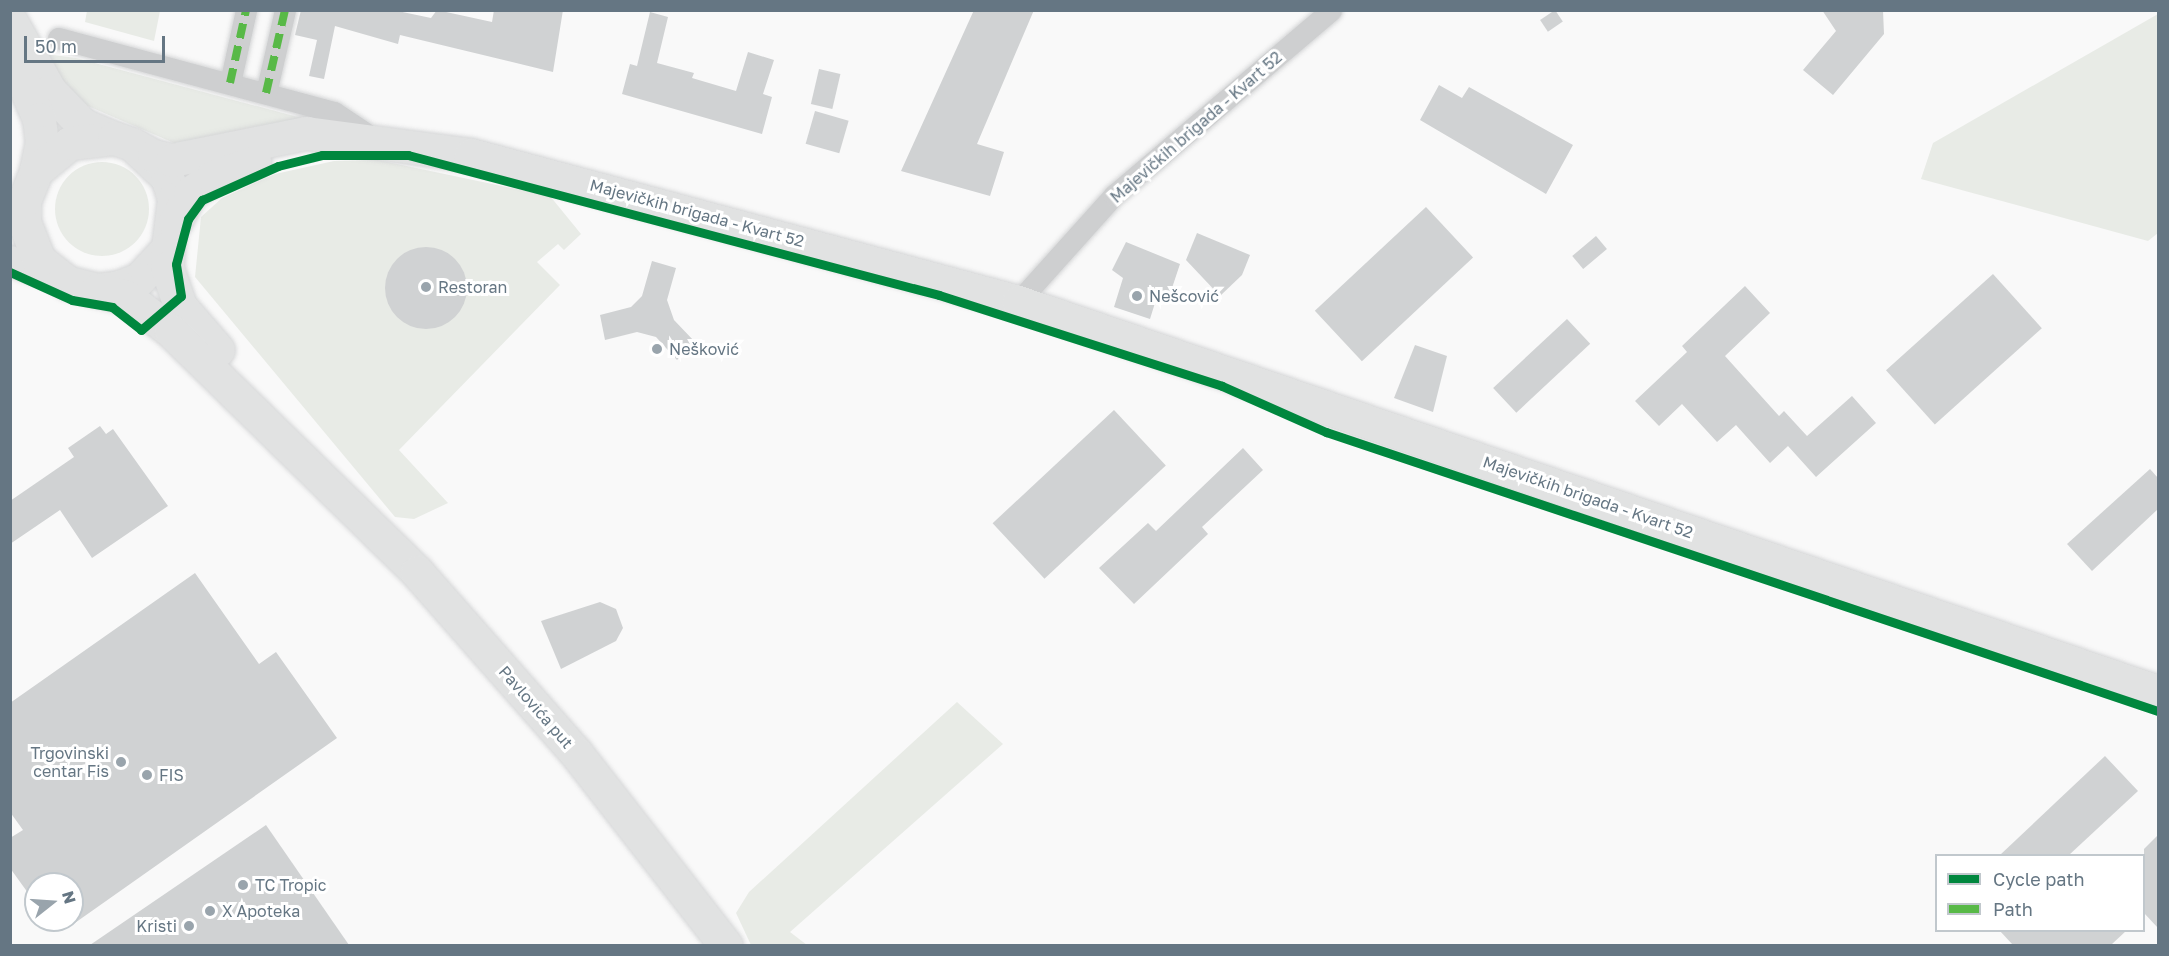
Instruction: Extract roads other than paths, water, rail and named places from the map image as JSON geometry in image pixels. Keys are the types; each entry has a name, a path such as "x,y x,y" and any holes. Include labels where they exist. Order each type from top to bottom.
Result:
{"main road":[{"path":"10,20 50,91 83,125 172,160 306,133 373,138"},
{"path":"10,53 39,119 42,142 36,171 17,207 29,242 54,274"},
{"name":"Majevičkih brigada - Kvart 52","path":"373,138 550,173 1018,302 2158,692"},
{"path":"98,290 139,279 172,235 190,193 213,177 280,154 373,138"},
{"path":"36,171 70,143 123,141 167,177 172,235 167,268 180,306 328,482"},
{"path":"10,261 98,290 127,297 171,331 328,482"},
{"name":"Pavlovića put","path":"328,482 424,580 568,744 726,945"}],"street":[{"path":"230,83 246,10"},
{"path":"266,93 285,10"},
{"name":"Majevičkih brigada - Kvart 52","path":"1018,302 1114,195 1331,10"},
{"path":"58,38 334,111 373,138"}],"place":[{"name":"Restoran","path":"426,287"},
{"name":"Nešcović","path":"1137,296"},
{"name":"Nešković","path":"657,349"},
{"name":"Trgovinski centar Fis","path":"121,762"},
{"name":"FIS","path":"147,775"},
{"name":"TC Tropic","path":"243,885"},
{"name":"X Apoteka","path":"210,911"},
{"name":"Kristi","path":"189,926"}]}
